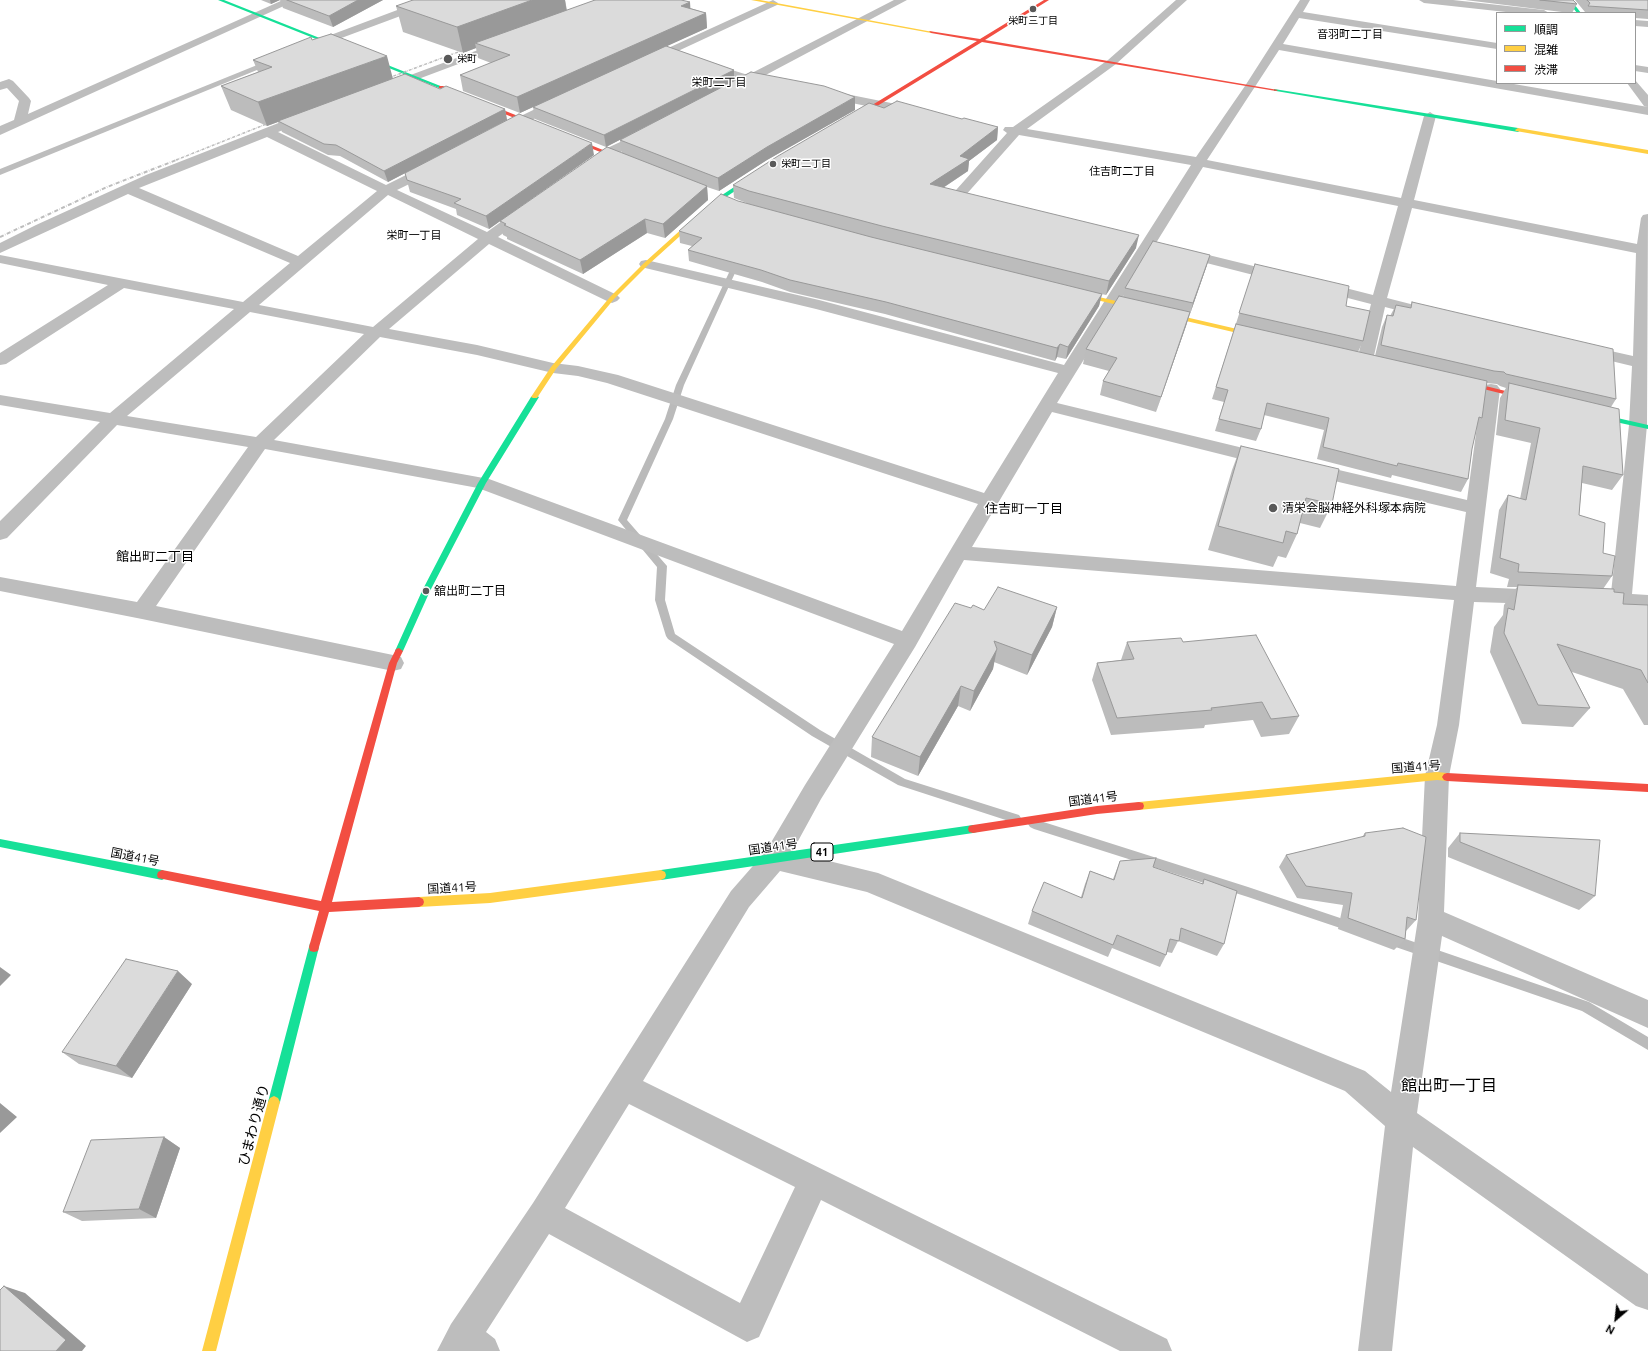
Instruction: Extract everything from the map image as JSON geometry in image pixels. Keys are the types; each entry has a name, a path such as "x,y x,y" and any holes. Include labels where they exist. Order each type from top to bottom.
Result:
{"main road":[{"path":"220,0 260,16 319,43 414,77 642,167"},
{"path":"753,0 981,41 1648,152"},
{"path":"843,124 1047,0"},
{"path":"1568,0 1578,12"},
{"name":"ひまわり通り","path":"209,1351 325,907 393,663 426,591 482,483 553,368 612,298 646,264 720,198 768,167"},
{"path":"709,194 733,204"},
{"path":"1065,291 1275,340"},
{"path":"1446,379 1545,402"},
{"path":"1584,412 1643,426"},
{"name":"国道41号","path":"0,843 325,907 490,898 775,859 1097,810 1437,776 1648,788"}],"street":[{"path":"0,131 260,16 292,0"},
{"path":"319,43 434,0"},
{"path":"729,90 902,0"},
{"path":"986,206 954,199 1016,131 1112,62 1182,0"},
{"path":"1424,0 1535,12"},
{"path":"639,65 773,4"},
{"path":"467,1346 544,1214 740,899 775,859 813,792 907,641 989,501 1110,302 1141,243 1251,86 1300,7 1496,46"},
{"path":"1636,23 1648,24"},
{"path":"378,90 517,38"},
{"path":"1275,46 1648,111"},
{"path":"666,52 681,57"},
{"path":"696,62 749,79 786,86"},
{"path":"1636,68 1648,70"},
{"path":"0,86 10,83 25,100 18,123"},
{"path":"1634,84 1648,103"},
{"path":"815,92 930,114"},
{"path":"489,137 569,96"},
{"path":"0,249 41,228 129,188 319,112"},
{"path":"1365,360 1379,301 1430,116"},
{"path":"576,175 608,153 662,125"},
{"path":"1000,128 1199,162 1646,250"},
{"path":"267,132 612,298"},
{"path":"0,533 114,418 246,307 386,190 448,158"},
{"path":"129,188 300,262"},
{"path":"142,611 260,443 376,332 488,238 539,202"},
{"path":"1621,601 1643,426 1641,363 1645,336 1648,218"},
{"path":"1141,243 1440,316"},
{"path":"0,258 376,332 500,354 553,368 578,371 612,379 989,501"},
{"path":"646,264 819,305 1069,371"},
{"path":"0,360 122,282"},
{"path":"1571,347 1641,363"},
{"path":"1375,1351 1401,1120 1431,919 1437,776 1448,725 1466,594 1491,389"},
{"path":"0,400 260,443 482,483 907,641"},
{"path":"1047,406 1161,435 1476,508"},
{"path":"959,553 1466,594 1648,602"},
{"path":"0,584 142,611 393,663"},
{"path":"775,859 869,881 1355,1081 1401,1120 1648,1294"},
{"path":"1431,919 1648,1014"},
{"path":"623,1086 1155,1351"},
{"path":"544,1214 747,1325 814,1180"}],"lane":[{"path":"0,172 285,57"}],"building":[{"path":"287,0 358,0 329,16"},
{"path":"413,0 532,0 457,27 396,6"},
{"path":"595,0 681,0 690,2 681,6 706,13 517,97 460,75 510,55 475,43"},
{"path":"1540,0 1573,0 1577,4"},
{"path":"1587,0 1648,0 1648,10 1588,6 1590,3"},
{"path":"331,34 387,56 258,102 221,86 272,67 253,60 311,37 312,40"},
{"path":"666,46 734,70 604,135 533,107"},
{"path":"751,72 824,86 855,97 767,147 718,178 620,140"},
{"path":"405,74 440,89 446,86 505,109 384,171 336,145 324,144 278,121"},
{"path":"897,101 962,119 964,118 998,127 960,156 969,159 930,184 1139,235 1109,281 882,226 749,191 733,185 778,156 869,103 884,108"},
{"path":"519,114 592,143 486,216 454,203 461,199 407,180 405,173"},
{"path":"607,147 707,186 663,224 645,219 580,260 504,225 506,224 500,221"},
{"path":"721,194 738,201 871,237 1102,294 1068,347 1060,344 1057,348 886,302 790,280 761,270 688,250 702,238 679,231"},
{"path":"1153,241 1210,255 1193,303 1125,288"},
{"path":"1255,264 1349,286 1346,306 1370,311 1363,341 1239,313"},
{"path":"1119,296 1190,312 1161,397 1103,381 1117,358 1086,349"},
{"path":"1412,302 1613,349 1616,399 1506,374 1504,372 1381,345 1387,315 1393,316 1396,305 1411,308"},
{"path":"1236,324 1487,381 1482,418 1479,417 1472,449 1468,479 1398,463 1397,466 1323,447 1329,418 1267,403 1261,429 1219,419 1228,390 1216,387"},
{"path":"1509,383 1619,409 1623,475 1583,466 1579,515 1605,523 1603,553 1615,556 1612,576 1518,572 1519,564 1500,558 1508,495 1526,500 1540,428 1505,420"},
{"name":"清栄会脳神経外科塚本病院","path":"1241,446 1339,469 1332,504 1306,498 1297,534 1286,531 1283,543 1218,526"},
{"path":"1518,585 1614,589 1614,592 1624,593 1623,604 1648,605 1648,683 1641,670 1557,644 1590,708 1538,705 1504,633 1508,608 1514,610"},
{"path":"998,587 1057,607 1032,655 994,641 997,649 974,691 961,686 920,757 872,737 955,603 971,608 973,605 984,610"},
{"path":"1256,635 1299,716 1271,719 1262,702 1211,708 1212,710 1117,718 1097,663 1134,659 1127,642 1181,638 1183,642"},
{"path":"1403,828 1426,837 1416,920 1407,917 1405,939 1348,918 1352,893 1306,886 1286,855 1365,836 1365,833"},
{"path":"1460,833 1600,840 1595,896 1460,842"},
{"path":"1156,858 1153,867 1203,884 1204,879 1237,891 1224,944 1181,928 1179,941 1170,939 1166,955 1117,935 1113,945 1032,911 1044,882 1082,898 1090,871 1114,880 1120,861"},
{"path":"126,959 178,971 116,1066 62,1052"},
{"path":"164,1137 139,1209 63,1212 91,1140"},
{"path":"4,1286 66,1340 56,1351 0,1351 0,1290"}],"waterway":[{"path":"737,262 680,385 669,419 622,520 662,566 660,600 671,636 816,733 902,782 1015,818"},
{"path":"1034,824 1248,892 1352,927"},
{"path":"1388,939 1585,1006 1648,1044"}],"railway":[{"path":"383,80 469,48"},
{"path":"176,160 274,121"},
{"path":"0,237 107,187 179,159"}],"traffic: fast":[{"path":"220,0 441,87"},
{"path":"1569,0 1578,12"},
{"path":"1276,90 1518,130"},
{"path":"687,227 721,198 759,173"},
{"path":"399,651 426,591 482,483 535,397"},
{"path":"1591,414 1648,427"},
{"path":"661,875 973,829"},
{"path":"0,843 162,875"},
{"path":"274,1102 314,947"}],"traffic: slow":[{"path":"753,0 931,32"},
{"path":"1518,130 1648,152"},
{"path":"535,397 553,368 612,298 646,264 687,227"},
{"path":"1073,293 1263,337"},
{"path":"1139,806 1437,776 1447,777"},
{"path":"419,902 490,898 661,875"},
{"path":"209,1351 274,1102"}],"traffic: jam":[{"path":"849,121 1047,0"},
{"path":"931,32 1276,90"},
{"path":"441,87 630,162"},
{"path":"1457,381 1532,399"},
{"path":"314,947 393,663 399,651"},
{"path":"1447,777 1648,788"},
{"path":"973,829 1097,810 1139,806"},
{"path":"162,875 325,907 419,902"}],"place":[{"name":"栄町三丁目","path":"1033,9"},
{"name":"栄町","path":"448,59"},
{"name":"栄町二丁目","path":"773,164"},
{"name":"清栄会脳神経外科塚本病院","path":"1273,508"},
{"name":"舘出町二丁目","path":"426,591"}],"district":[{"name":"音羽町二丁目","path":"1350,34"},
{"name":"栄町二丁目","path":"719,82"},
{"name":"住吉町二丁目","path":"1122,171"},
{"name":"栄町一丁目","path":"414,235"},
{"name":"住吉町一丁目","path":"1024,509"},
{"name":"館出町二丁目","path":"155,557"},
{"name":"館出町一丁目","path":"1449,1086"}]}
